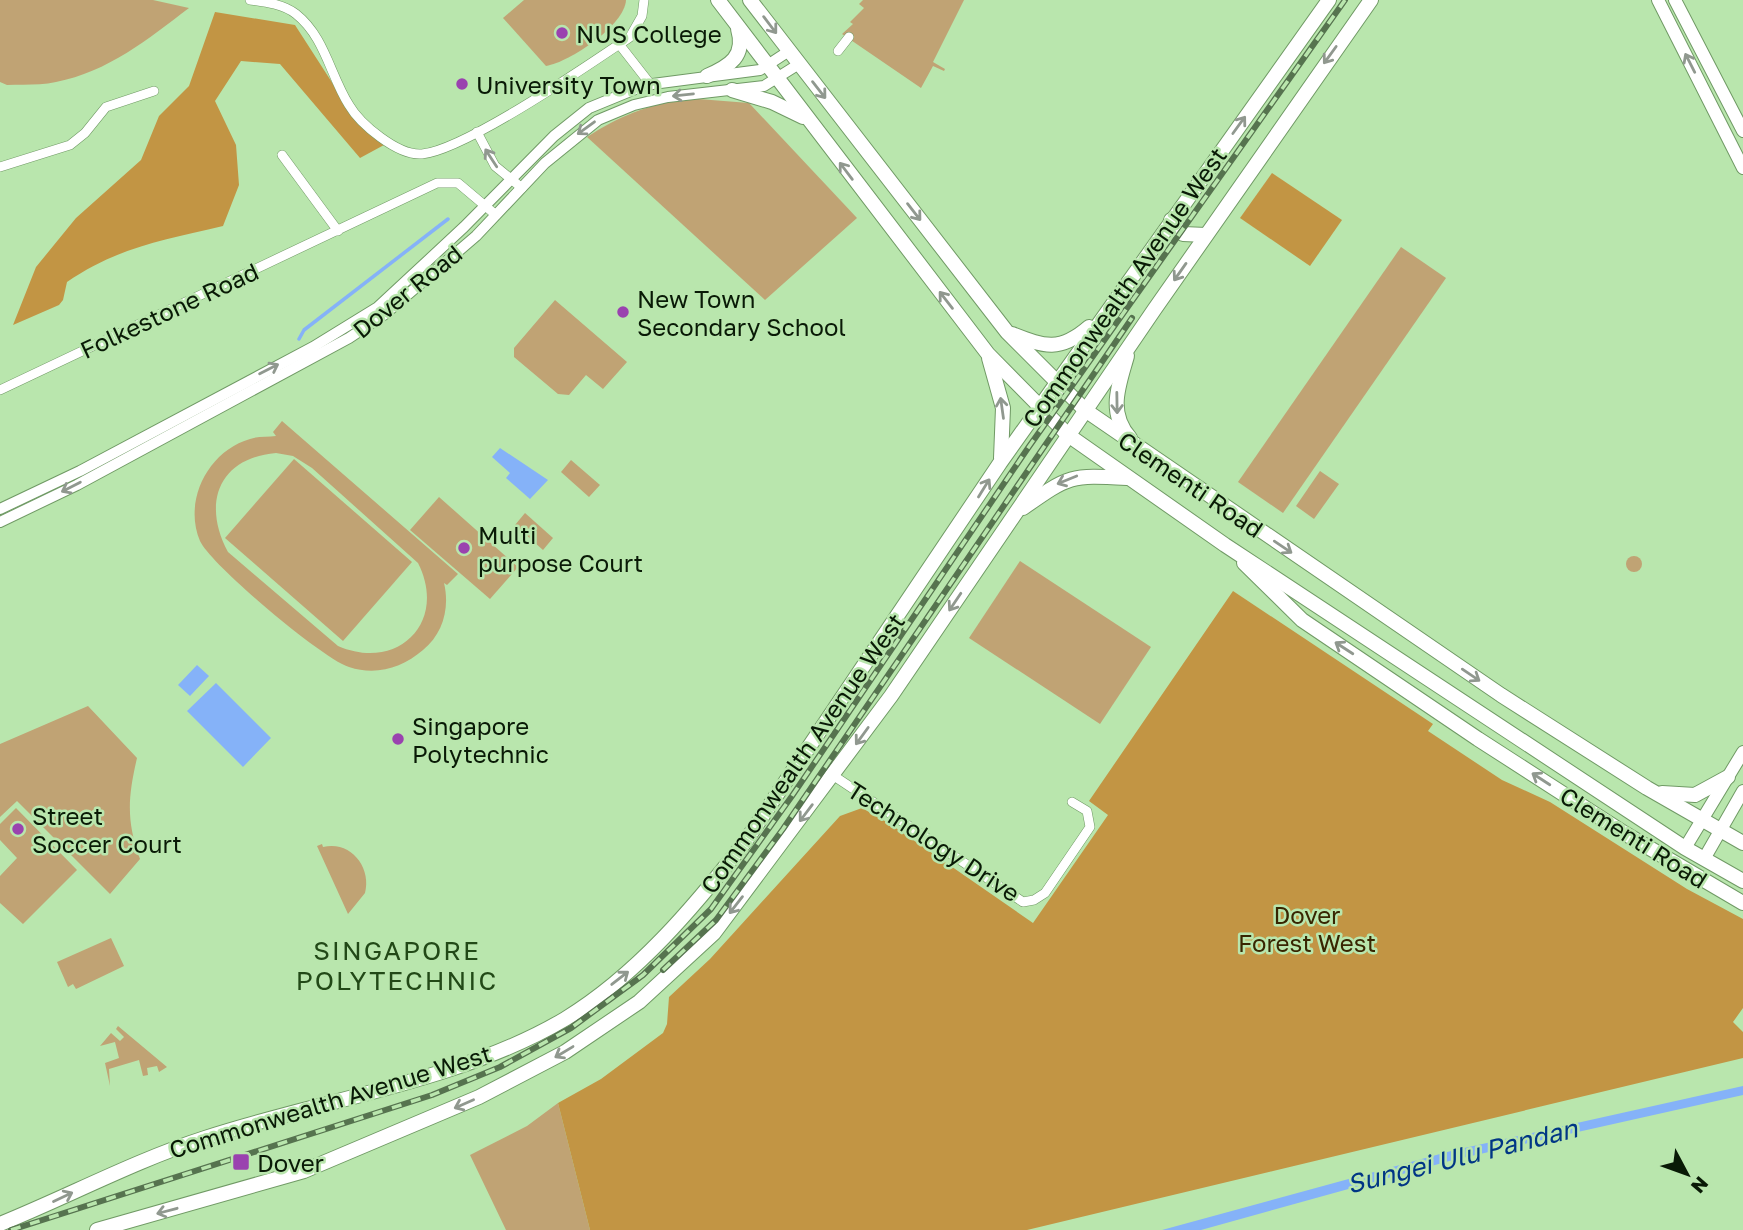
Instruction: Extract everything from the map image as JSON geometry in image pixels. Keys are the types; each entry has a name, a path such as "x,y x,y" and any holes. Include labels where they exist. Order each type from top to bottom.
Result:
{"main road":[{"name":"Clementi Road","path":"718,0 988,354 1038,408 1068,435 1347,626 1685,848 1743,881"},
{"name":"Clementi Road","path":"750,0 1007,332 1085,410 1145,454 1501,695 1647,788 1743,843"},
{"name":"Commonwealth Avenue West","path":"0,1224 136,1163 195,1142 445,1070 510,1045 565,1018 626,974 705,893 745,842 1038,408 1329,0"},
{"name":"Commonwealth Avenue West","path":"97,1230 304,1171 479,1097 565,1052 639,1002 714,933 834,776 1206,234 1371,0"},
{"path":"1658,0 1743,168"},
{"path":"1675,0 1743,131"},
{"path":"708,76 738,57 741,40 737,26"},
{"path":"732,90 765,99 808,119"},
{"path":"1171,220 1183,234 1206,234"},
{"path":"1007,332 1042,345 1062,344 1070,342 1104,313"},
{"path":"1130,344 1116,393 1116,413 1122,429 1145,454"},
{"path":"988,354 1003,408 1000,463"},
{"path":"1015,514 1056,485 1075,476 1128,478"},
{"name":"Clementi Road","path":"1225,545 1302,620 1613,825 1743,903"},
{"path":"1347,626 1401,685"},
{"path":"1685,848 1743,752"},
{"path":"1647,788 1666,794 1695,795 1728,777"},
{"path":"1704,859 1743,791"}],"street":[{"path":"250,0 278,5 295,13 315,34 349,107 397,149 421,154 477,132 619,44 637,27 644,0"},
{"path":"838,51 849,37"},
{"path":"619,44 651,85"},
{"name":"Dover Road","path":"0,522 77,485 378,307 554,136 589,108 618,94 651,85 749,73 768,67 789,51"},
{"name":"Dover Road","path":"0,509 349,338 385,314 476,236 581,131 617,110 668,97 764,86 799,64"},
{"path":"0,167 70,145 85,133 106,107 154,91"},
{"path":"477,132 495,166 522,188"},
{"path":"282,155 338,231"},
{"name":"Folkestone Road","path":"0,390 437,183 458,183 496,215"},
{"name":"Technology Drive","path":"834,776 1023,902 1034,900 1045,893 1090,827 1087,811 1072,802"}],"shaded area":[{"path":"0,0 153,0 189,8 127,53 93,71 50,83 7,85 0,82"},
{"name":"NUS College","path":"524,0 626,0 616,20 595,41 568,58 546,66 503,18"},
{"path":"863,0 964,0 933,62 945,69 944,71 933,66 921,88 842,34 864,8 859,4"},
{"path":"686,98 749,103 857,218 765,300 587,137 634,112"},
{"path":"1401,247 1446,278 1283,513 1238,482"},
{"path":"555,300 627,362 603,389 586,375 569,395 558,394 514,357 514,348"},
{"path":"282,421 458,574 447,585 444,583 445,611 436,636 430,644 406,662 388,669 369,671 349,667 336,660 293,630 245,589 208,553 200,541 196,526 197,494 211,466 235,445 253,438 276,436 273,432","holes":["276,453 293,456 312,468 418,563 426,585 427,605 422,622 412,636 398,647 380,652 360,652 338,646 228,552 216,517 220,486 228,474 240,464 256,457"]},
{"path":"294,459 412,562 343,641 225,538"},
{"path":"571,460 600,485 589,497 561,472"},
{"path":"1320,471 1339,484 1314,519 1296,506"},
{"name":"Multi purpose Court","path":"439,497 518,567 490,599 410,530"},
{"path":"525,513 553,538 543,550 515,525"},
{"path":"1631,556 1637,556 1642,564 1640,570 1631,572 1626,567 1626,561"},
{"path":"1020,561 1151,647 1100,724 969,638"},
{"path":"88,706 137,758 130,809 132,833 140,859 110,894 17,801 0,817 0,744"},
{"path":"16,808 77,870 23,924 0,903 0,876 17,858 0,840 0,824"},
{"path":"322,844 323,847 333,846 350,852 362,865 365,893 348,914 317,846"},
{"path":"111,938 124,966 76,989 73,984 68,987 57,962"},
{"path":"118,1026 167,1067 159,1072 157,1066 147,1068 148,1075 143,1076 139,1060 109,1069 110,1086 105,1063 119,1058 115,1042 100,1046 111,1033 120,1041 124,1037 116,1029"},
{"path":"558,1103 590,1230 506,1230 470,1155 527,1126"}],"green space":[{"path":"215,12 295,25 353,115 384,145 360,158 280,64 241,61 215,101 236,145 239,185 223,226 142,246 105,260 67,282 63,300 59,305 13,325 36,267 76,218 141,160 159,116 189,86"},
{"path":"1272,173 1342,220 1310,266 1240,218"},
{"name":"Dover Forest West","path":"1233,591 1433,724 1428,731 1502,780 1550,802 1687,889 1743,919 1743,1008 1733,1022 1743,1032 1743,1058 1027,1230 590,1230 558,1103 601,1079 663,1033 667,1024 669,997 710,959 840,816 862,808 890,824 1033,923 1108,815 1089,801"}],"water":[{"path":"500,448 548,480 530,499 506,478 510,473 492,457"},
{"path":"197,665 209,676 190,696 178,685"},
{"path":"216,683 271,738 243,767 187,711"},
{"name":"Sungei Ulu Pandan","path":"1743,1086 1743,1095 1453,1160 1201,1230 1162,1230 1451,1151"}],"waterway":[{"path":"299,339 304,330 448,219"}],"railway":[{"path":"11,1230 432,1095 500,1067 571,1028 643,975 711,909 792,796 1028,448 1345,0"},
{"path":"663,970 716,920 783,829 1132,318"}],"place":[{"name":"NUS College","path":"562,33"},
{"name":"University Town","path":"462,84"},
{"name":"New Town Secondary School","path":"623,312"},
{"name":"Multi purpose Court","path":"464,548"},
{"name":"Singapore Polytechnic","path":"398,739"},
{"name":"Street Soccer Court","path":"18,829"},
{"name":"Dover","path":"241,1162"}],"district":[{"name":"SINGAPORE POLYTECHNIC","path":"397,965"}]}
